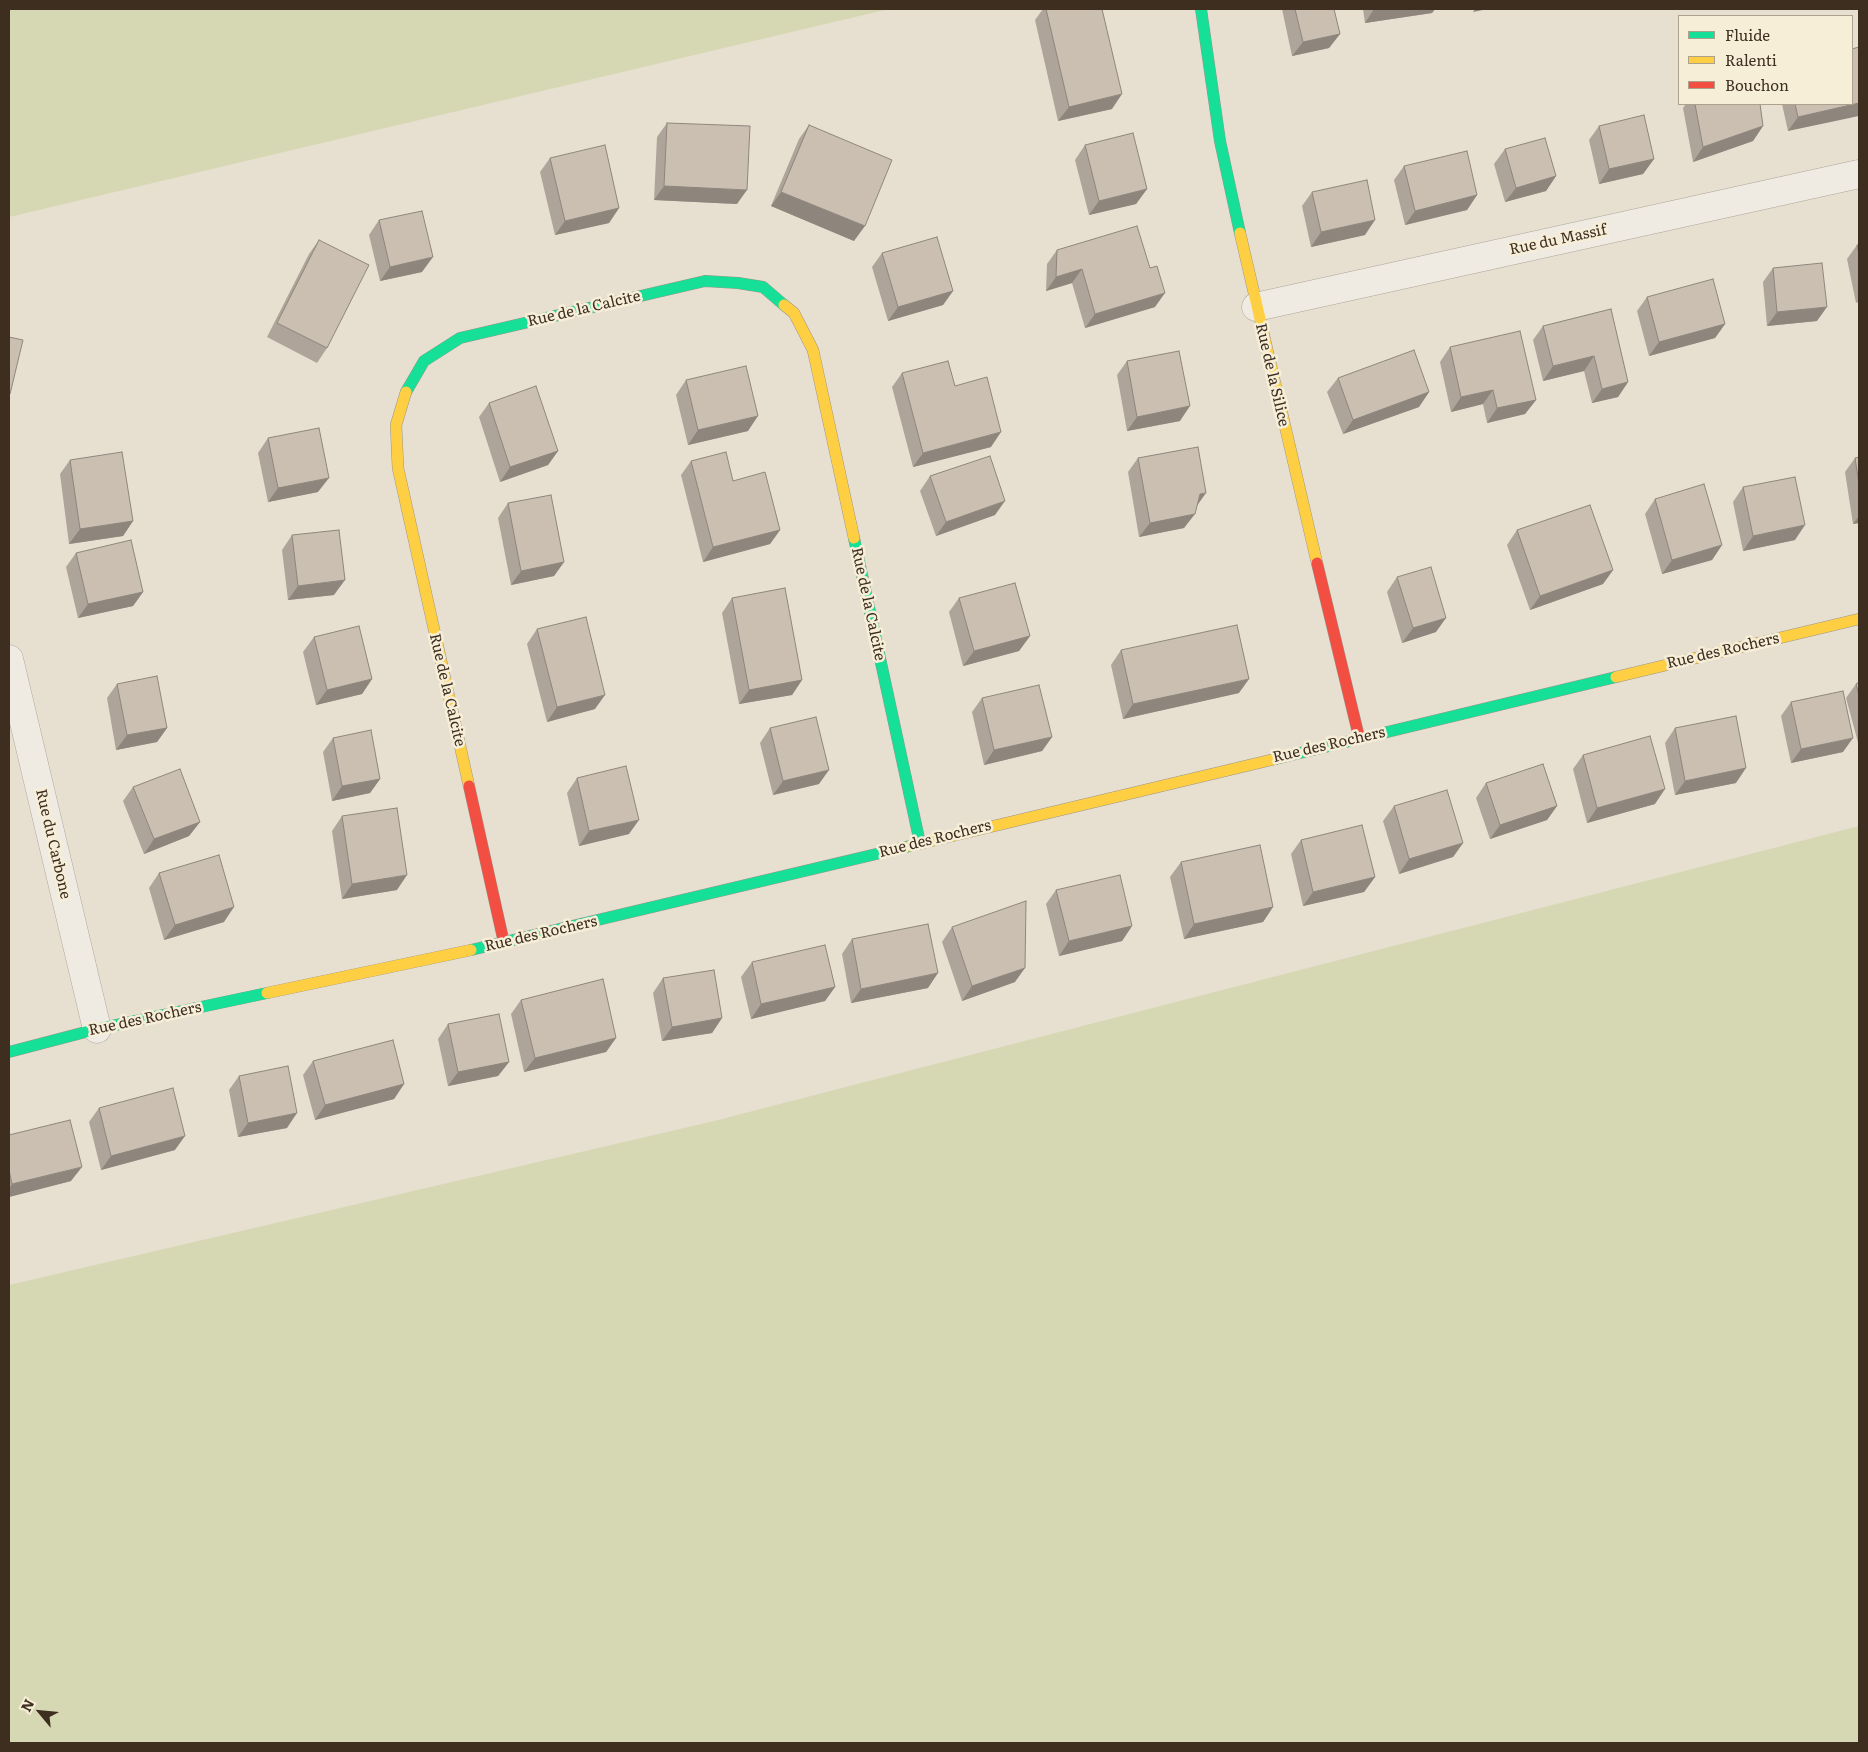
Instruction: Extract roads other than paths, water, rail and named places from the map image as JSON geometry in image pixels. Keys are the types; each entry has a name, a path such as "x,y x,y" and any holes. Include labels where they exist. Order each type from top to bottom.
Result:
{"street":[{"name":"Rue de la Silice","path":"1201,9 1220,141 1256,307 1359,737"},
{"name":"Rue du Massif","path":"1256,307 1859,174"},
{"name":"Rue de la Calcite","path":"504,943 398,468 396,425 407,389 424,361 460,338 705,281 763,287 794,313 813,350 920,843"},
{"name":"Rue des Rochers","path":"9,1052 97,1029 504,943 1359,737 1859,619"},
{"name":"Rue du Carbone","path":"9,659 97,1029"}]}
